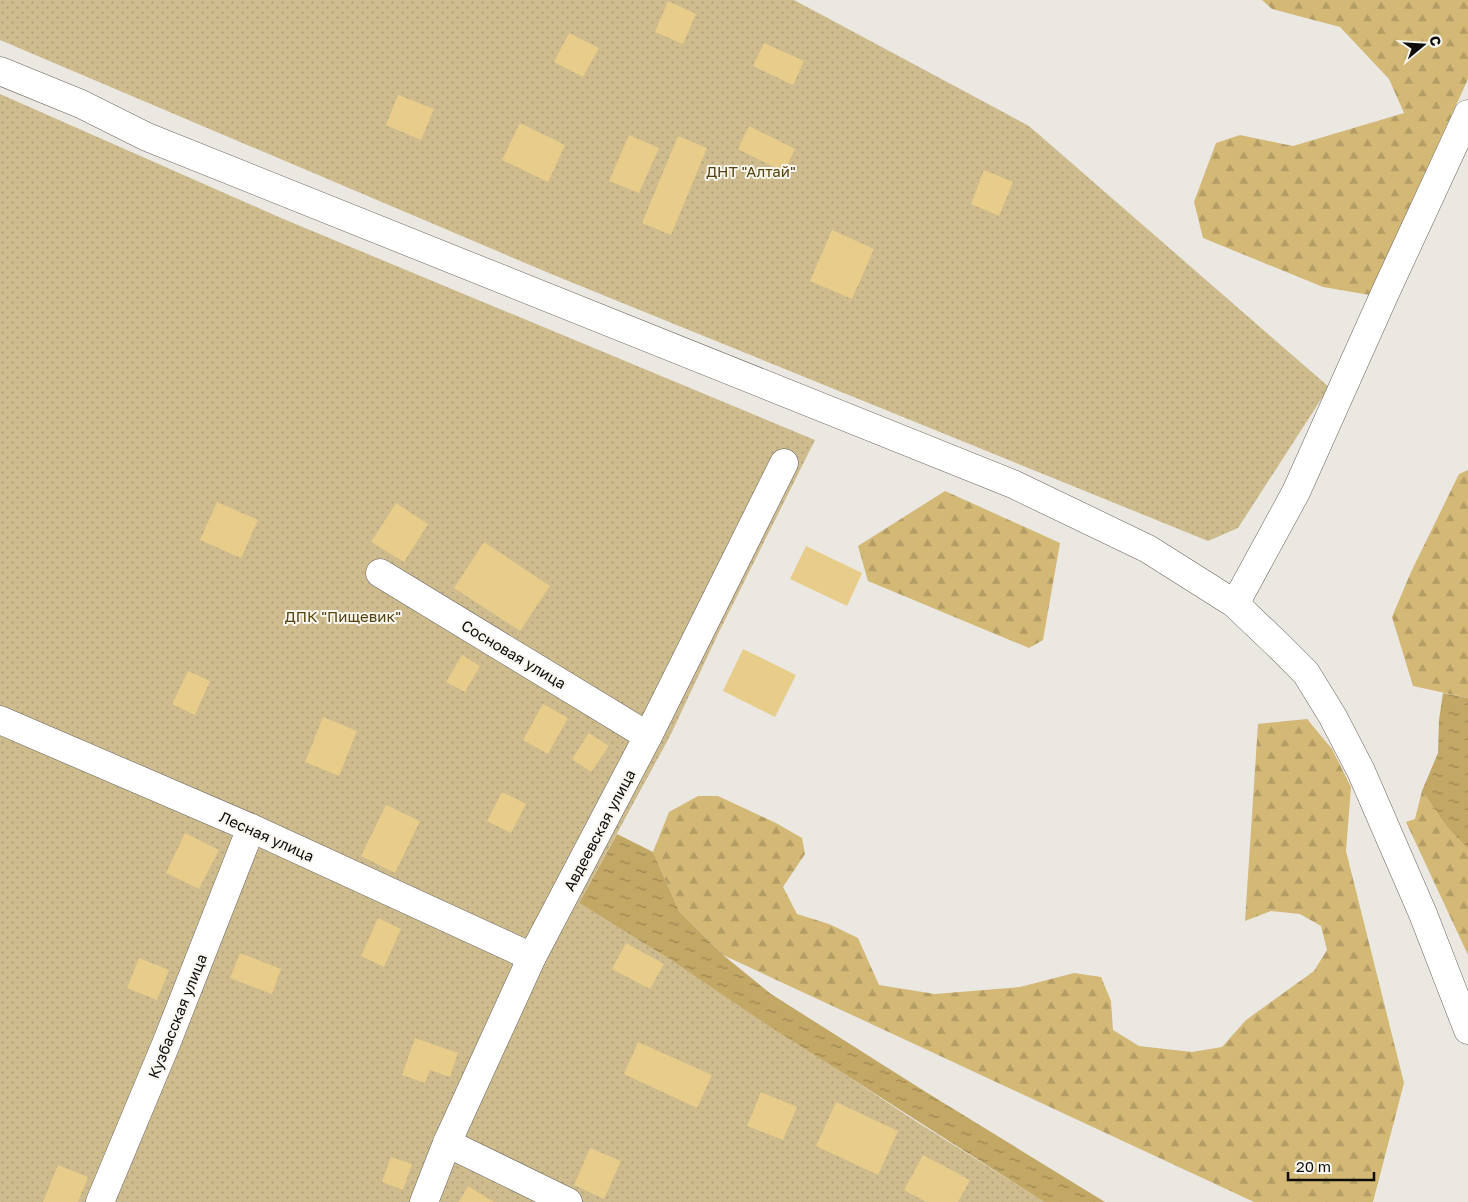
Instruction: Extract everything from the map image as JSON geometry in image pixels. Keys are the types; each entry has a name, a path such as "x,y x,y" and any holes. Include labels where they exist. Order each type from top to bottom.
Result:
{"street":[{"path":"0,71 81,104 147,137 1013,484 1148,549 1235,604 1306,674 1333,717 1361,771 1423,914 1468,1030"},
{"path":"1235,604 1296,492 1468,114"},
{"name":"Авдеевская улица","path":"424,1202 447,1144 532,957 648,736 784,463"},
{"name":"Сосновая улица","path":"380,572 648,736"},
{"name":"Лесная улица","path":"0,720 251,828 532,957"},
{"name":"Кузбасская улица","path":"100,1202 166,1044 251,828"},
{"path":"447,1144 568,1202"}],"green space":[{"name":"ДНТ \"Алтай\"","path":"0,0 794,0 1029,126 1329,387 1238,528 1208,541 556,276 0,40"},
{"path":"1262,0 1468,0 1468,79 1370,295 1323,287 1203,238 1194,202 1216,143 1240,135 1293,146 1404,113 1389,79 1340,27 1272,9"},
{"name":"ДПК \"Пищевик\"","path":"0,94 281,218 815,440 719,632 670,736 579,903 674,962 917,1122 1044,1202 0,1202"},
{"path":"1468,470 1468,698 1413,686 1392,617 1411,572 1459,474"},
{"path":"945,491 1060,543 1043,640 1029,648 868,581 858,546"},
{"path":"1307,719 1332,749 1351,787 1346,851 1404,1083 1373,1202 1254,1202 723,955 679,911 653,852 669,812 698,796 718,796 776,823 802,838 805,854 783,887 797,914 829,924 858,938 879,985 935,994 1020,987 1074,973 1101,977 1111,1001 1113,1030 1139,1046 1192,1052 1222,1047 1246,1020 1314,971 1327,950 1321,926 1300,914 1271,911 1245,921 1258,724"},
{"path":"1422,791 1447,827 1468,849 1468,955 1406,822 1415,819"}],"water":[{"path":"1443,693 1468,698 1468,849 1447,827 1422,791 1438,753 1439,720"},
{"path":"617,834 653,852 679,911 723,955 771,994 1105,1202 1044,1202 763,1022 674,962 579,903"}],"building":[{"path":"668,1 696,14 683,44 655,32"},
{"path":"569,33 599,48 583,77 554,62"},
{"path":"764,43 804,61 793,85 753,66"},
{"path":"398,95 434,109 421,140 386,125"},
{"path":"520,123 565,145 548,182 502,160"},
{"path":"749,126 795,149 784,172 738,149"},
{"path":"629,135 659,148 639,193 609,181"},
{"path":"678,136 707,148 671,235 642,223"},
{"path":"984,170 1013,182 999,216 971,204"},
{"path":"832,230 874,249 852,299 810,281"},
{"path":"217,502 258,520 241,558 200,540"},
{"path":"396,503 428,524 404,562 371,542"},
{"path":"484,542 550,586 520,631 454,588"},
{"path":"806,546 862,573 847,606 790,579"},
{"path":"743,649 796,675 775,717 723,691"},
{"path":"462,655 480,666 465,692 446,682"},
{"path":"188,671 210,681 195,715 172,704"},
{"path":"543,704 568,718 548,754 523,740"},
{"path":"323,717 357,731 339,776 305,762"},
{"path":"589,733 609,746 591,772 572,759"},
{"path":"502,792 526,804 511,833 487,821"},
{"path":"386,805 420,821 395,873 361,856"},
{"path":"185,833 219,850 199,889 166,873"},
{"path":"378,918 401,929 384,967 361,956"},
{"path":"626,943 664,964 650,989 612,969"},
{"path":"240,953 281,969 272,994 230,978"},
{"path":"139,958 169,970 157,1000 127,988"},
{"path":"415,1038 458,1053 450,1077 430,1070 425,1083 402,1075"},
{"path":"638,1042 712,1075 697,1108 624,1074"},
{"path":"761,1092 797,1107 783,1140 747,1126"},
{"path":"836,1102 898,1131 878,1175 816,1146"},
{"path":"590,1148 621,1161 604,1199 574,1185"},
{"path":"923,1155 970,1180 958,1202 926,1202 904,1190"},
{"path":"391,1157 412,1164 403,1190 382,1182"},
{"path":"58,1165 88,1177 78,1202 43,1202"},
{"path":"468,1186 494,1202 459,1202"}]}
